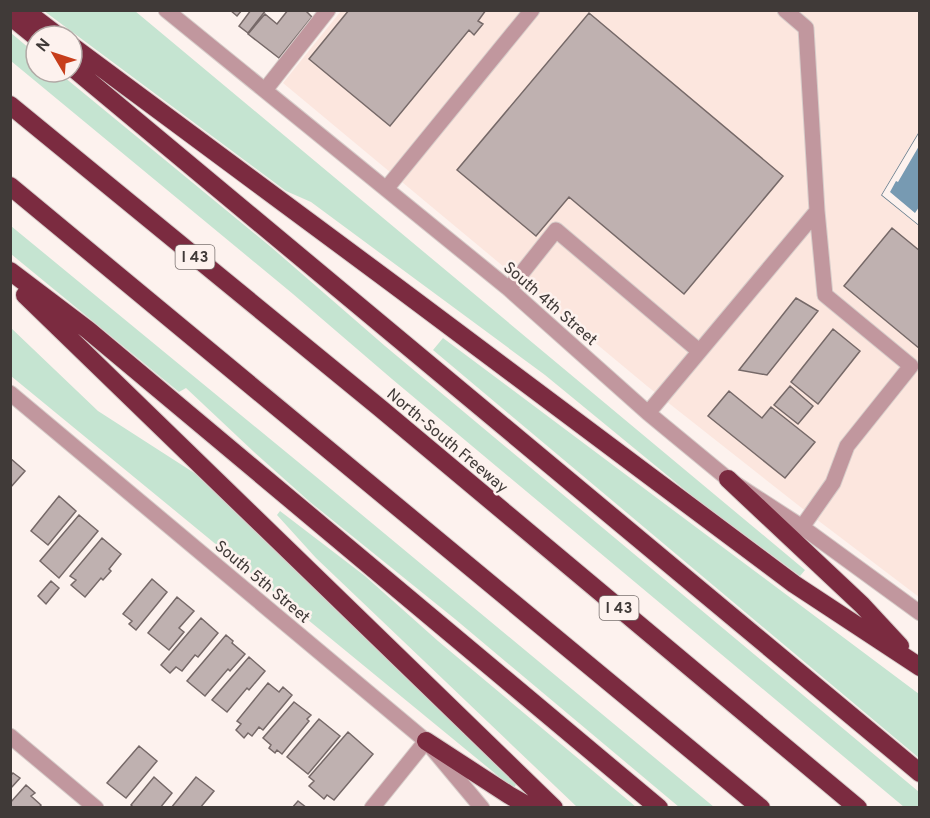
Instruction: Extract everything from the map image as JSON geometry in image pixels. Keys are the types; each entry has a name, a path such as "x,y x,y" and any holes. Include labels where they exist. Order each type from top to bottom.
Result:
{"highway":[{"path":"24,10 42,24"},
{"path":"10,16 24,28"},
{"path":"84,55 794,584 920,667"},
{"path":"84,77 920,773"},
{"name":"North-South Freeway","path":"10,105 380,408 858,807"},
{"path":"10,186 761,807"},
{"path":"10,271 88,330 659,807"},
{"path":"10,281 554,807"},
{"path":"728,479 862,605 920,667"},
{"path":"426,741 509,795 532,807"}],"street":[{"name":"South 4th Street","path":"166,10 509,289 648,413 728,479 802,527 920,613"},
{"path":"265,90 328,10"},
{"path":"386,189 532,10"},
{"path":"785,10 806,28 825,295 911,366 847,446 833,483 802,527"},
{"path":"648,413 818,211"},
{"path":"509,289 556,230 699,351"},
{"name":"South 5th Street","path":"10,393 426,741 482,807"},
{"path":"10,736 96,807"},
{"path":"372,807 426,741"}],"shaded area":[{"path":"341,11 919,11 919,133 882,195 919,225 919,597 647,386 283,83"}],"green space":[{"path":"44,11 135,11 805,570 800,576 696,499 545,375 311,202 286,191 84,41 84,24 61,24"},
{"path":"11,33 24,44 24,72 11,61"},
{"path":"39,84 73,84 271,247 385,346 919,792 919,807 904,807 293,294"},
{"path":"11,226 714,807 679,807 455,619 310,502 186,388 179,392 11,254"},
{"path":"10,327 98,411 199,476 517,782 514,789 11,376"},
{"path":"443,338 919,694 919,758 433,350"},
{"path":"280,511 365,576 438,641 636,807 577,807 316,558 277,515"}],"water":[{"path":"919,133 919,225 882,195"}],"pier":[{"path":"919,133 919,146 890,192 915,213 919,207 919,225 882,195"}],"building":[{"path":"230,10 242,10 237,16"},
{"path":"251,10 266,10 248,33 239,26"},
{"path":"288,10 305,10 312,17 279,58 248,34 265,14 277,24"},
{"path":"349,10 486,10 478,21 483,24 474,35 469,30 390,126 309,59"},
{"path":"589,13 783,176 684,294 569,197 536,236 457,170"},
{"path":"892,228 920,251 920,349 844,286"},
{"path":"796,298 818,311 767,375 739,370"},
{"path":"833,329 860,351 818,404 791,382"},
{"path":"790,386 813,406 798,424 774,405"},
{"path":"729,391 762,418 771,407 815,442 785,478 708,416"},
{"path":"10,458 25,471 10,488"},
{"path":"59,496 76,511 48,545 31,531"},
{"path":"79,515 98,531 59,578 40,561"},
{"path":"102,538 121,554 109,569 111,571 103,580 101,578 85,597 71,585 76,580 70,576"},
{"path":"152,579 167,592 136,630 129,624 132,621 123,614"},
{"path":"51,581 59,588 46,604 38,596"},
{"path":"177,597 194,611 179,628 184,632 169,650 148,633"},
{"path":"201,618 218,633 198,657 195,655 182,671 176,667 170,673 161,665"},
{"path":"226,635 245,654 230,671 228,669 205,696 187,681"},
{"path":"249,657 265,671 227,712 212,700"},
{"path":"268,683 279,692 283,687 292,695 263,730 259,727 252,736 248,733 244,738 236,730 241,724 237,721"},
{"path":"294,702 311,715 307,719 309,721 282,754 277,750 275,753 269,748 271,745 263,738"},
{"path":"319,719 340,736 308,774 287,757"},
{"path":"348,732 373,754 334,800 327,795 324,799 309,786 314,781 309,777"},
{"path":"139,746 157,761 126,798 107,783"},
{"path":"13,773 20,778 10,789 10,776"},
{"path":"154,777 172,793 160,808 134,808 131,805"},
{"path":"196,777 214,791 200,808 171,808"},
{"path":"26,785 35,793 31,796 41,805 39,808 10,808 10,803"},
{"path":"298,801 307,808 292,808"}]}
